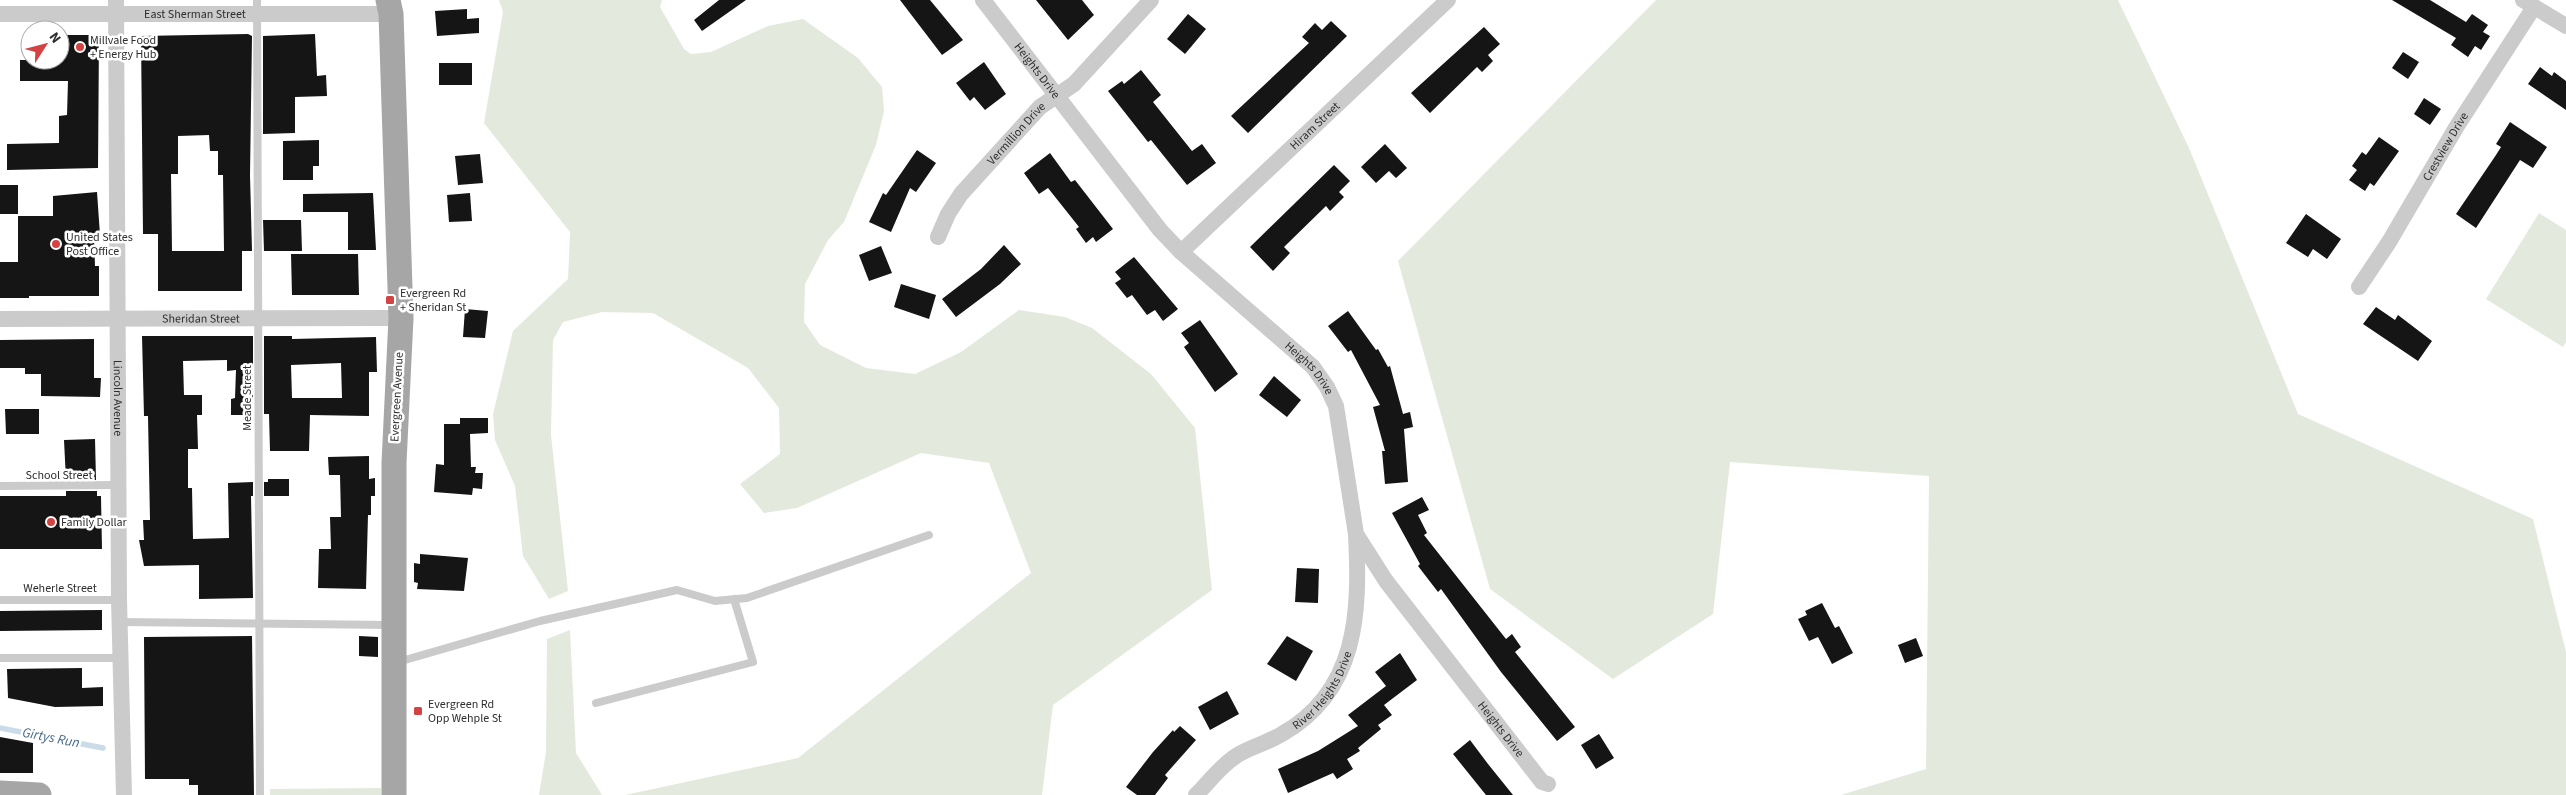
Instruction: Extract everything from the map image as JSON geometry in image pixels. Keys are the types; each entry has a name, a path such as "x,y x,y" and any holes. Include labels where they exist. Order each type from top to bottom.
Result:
{"main road":[{"name":"Evergreen Avenue","path":"389,7 402,318 394,463 394,795"},
{"path":"0,793 39,795"}],"street":[{"name":"Heights Drive","path":"983,0 1160,230 1181,252 1306,361 1327,387 1337,413 1356,534 1386,582 1542,782 1548,784"},
{"name":"Vermillion Drive","path":"938,237 948,214 961,194 1040,107 1074,84 1151,0"},
{"name":"Hiram Street","path":"1181,252 1448,0"},
{"path":"2528,3 2566,26"},
{"name":"Crestview Drive","path":"2359,287 2389,242 2528,3"},
{"name":"East Sherman Street","path":"0,14 116,7 389,7"},
{"name":"Lincoln Avenue","path":"116,7 119,600 124,795"},
{"name":"Sheridan Street","path":"0,319 402,318"},
{"name":"River Heights Drive","path":"1196,795 1220,769 1239,754 1282,734 1306,718 1329,692 1343,667 1351,642 1358,578 1356,534"}],"lane":[{"name":"Meade Street","path":"257,7 260,795"},
{"name":"School Street","path":"0,486 119,486"},
{"path":"393,663 540,621 677,590 715,601 746,598 929,535"},
{"path":"596,703 753,662 734,599"},
{"name":"Weherle Street","path":"0,600 119,600"},
{"path":"120,622 393,625"},
{"path":"0,658 120,658"}],"shaded area":[{"path":"499,0 662,0 660,7 684,49 691,54 711,52 768,26 803,19 858,58 882,87 884,111 876,145 844,222 828,240 805,284 804,322 820,345 866,368 915,374 961,352 1019,310 1065,317 1092,328 1151,374 1195,428 1212,590 1053,705 1042,795 625,795 798,758 1031,573 989,463 921,453 797,508 764,513 740,484 780,454 779,408 748,368 653,313 602,312 563,322 553,340 551,435 568,591 549,599 523,556 515,486 495,440 493,414 513,331 568,279 570,232 484,123 503,12"},
{"path":"1656,0 2118,0 2189,148 2298,414 2533,519 2566,652 2566,795 1841,795 1926,769 1929,476 1730,462 1713,614 1613,679 1490,589 1398,261"},
{"path":"2539,213 2566,230 2566,342 2563,347 2486,299"},
{"path":"570,630 576,753 602,795 539,795 546,752 547,639"},
{"path":"381,788 381,795 270,795 270,789"}],"building":[{"path":"719,0 746,0 702,31 694,20"},
{"path":"900,0 930,0 963,40 942,55"},
{"path":"1036,0 1082,0 1094,15 1068,40"},
{"path":"2392,0 2430,0 2466,22 2472,14 2488,25 2483,32 2490,36 2481,50 2475,46 2468,57 2451,45 2456,38"},
{"path":"467,9 467,19 479,18 479,33 437,36 435,11"},
{"path":"1188,14 1206,29 1185,54 1167,39"},
{"path":"1331,21 1347,36 1248,133 1231,116 1309,43 1302,37 1315,23 1322,30"},
{"path":"1484,27 1500,44 1488,55 1493,61 1482,72 1477,67 1430,113 1411,93"},
{"path":"248,34 252,36 250,175 252,251 242,251 242,291 158,291 158,234 143,234 141,36","holes":["209,135 210,151 218,151 218,175 223,175 224,251 172,251 171,174 178,174 178,136"]},
{"path":"315,34 317,76 326,75 327,96 295,97 295,133 263,134 263,36"},
{"path":"70,35 99,35 98,168 7,170 7,144 59,143 59,116 67,115 68,81 20,81 20,70 70,70"},
{"path":"2403,52 2419,62 2408,79 2392,68"},
{"path":"984,62 1006,94 985,110 974,97 970,101 956,83"},
{"path":"439,63 472,63 472,85 439,85"},
{"path":"2540,67 2552,76 2554,72 2566,81 2566,110 2528,84"},
{"path":"1141,70 1161,95 1153,102 1192,151 1202,144 1216,163 1187,185 1151,140 1148,142 1108,91 1122,81 1124,84"},
{"path":"2424,98 2441,109 2430,125 2414,114"},
{"path":"2510,122 2547,147 2533,168 2520,160 2476,228 2456,214 2501,147 2496,144"},
{"path":"2379,137 2399,151 2374,186 2370,183 2365,191 2349,180 2357,170 2352,166 2362,152 2366,155"},
{"path":"319,140 319,166 313,166 313,180 283,180 283,141"},
{"path":"1385,144 1407,168 1396,178 1389,171 1376,183 1361,167"},
{"path":"917,150 936,163 916,192 910,188 891,232 869,222 883,193 886,195"},
{"path":"1050,153 1071,182 1075,180 1113,229 1096,242 1093,237 1086,243 1076,229 1079,227 1048,188 1039,194 1024,173"},
{"path":"480,154 483,183 458,185 455,156"},
{"path":"1334,165 1350,181 1339,192 1344,197 1330,211 1326,206 1284,247 1290,253 1273,271 1250,247"},
{"path":"0,185 18,185 18,214 0,214"},
{"path":"97,192 100,235 94,236 95,266 99,266 99,296 0,298 0,262 18,262 18,216 53,216 53,196"},
{"path":"373,193 376,250 348,250 348,212 303,212 303,194"},
{"path":"470,193 472,221 449,222 447,195"},
{"path":"2306,214 2341,239 2327,259 2313,249 2308,257 2286,243"},
{"path":"263,220 301,220 302,251 264,251"},
{"path":"1004,245 1021,264 1000,284 956,317 942,299 981,269"},
{"path":"881,246 892,273 869,281 859,255"},
{"path":"291,254 358,254 359,295 292,295"},
{"path":"1134,257 1178,309 1163,321 1155,310 1147,315 1132,295 1127,298 1115,283 1121,279 1115,272"},
{"path":"901,284 936,295 929,319 894,307"},
{"path":"2376,307 2395,320 2398,315 2432,341 2418,361 2363,324"},
{"path":"465,309 488,311 485,338 463,337"},
{"path":"1348,311 1376,350 1378,349 1388,367 1390,366 1403,414 1410,412 1413,427 1404,429 1408,482 1385,484 1382,451 1385,451 1373,407 1380,405 1351,350 1348,352 1328,326"},
{"path":"1200,320 1238,374 1215,392 1184,347 1189,343 1181,333"},
{"path":"142,336 253,336 253,415 231,415 231,399 235,398 236,370 227,371 227,360 183,361 184,395 202,395 202,415 197,415 198,449 188,449 188,488 192,488 193,539 229,538 228,483 253,482 253,496 251,496 253,598 199,599 199,565 144,566 139,540 144,540 143,520 150,520 148,416 144,416"},
{"path":"264,336 292,336 292,339 376,337 377,372 369,372 369,416 310,415 309,451 270,451 269,414 264,414","holes":["341,363 342,398 292,398 291,365"]},
{"path":"94,339 94,378 101,378 100,397 41,396 41,374 25,374 25,368 0,368 0,340"},
{"path":"1274,376 1301,400 1287,417 1259,395"},
{"path":"5,409 39,409 39,434 6,434"},
{"path":"460,418 488,418 488,433 470,434 471,467 476,467 475,473 483,473 482,489 473,488 472,495 434,492 436,464 444,465 444,424 460,424"},
{"path":"95,439 96,480 66,480 64,440"},
{"path":"369,456 369,479 375,478 375,496 371,496 371,515 368,515 366,589 318,588 319,549 331,549 330,517 341,517 340,475 329,475 328,457"},
{"path":"268,479 289,479 289,496 264,496 264,482 268,482"},
{"name":"Family Dollar","path":"66,491 97,491 97,496 101,496 102,549 0,549 0,496 66,496"},
{"path":"1422,497 1429,510 1418,515 1427,533 1424,535 1506,639 1512,634 1521,647 1515,652 1575,727 1557,741 1501,672 1441,589 1438,592 1418,566 1420,564 1392,513"},
{"path":"420,554 468,558 464,591 417,589 418,583 414,582 414,563 420,564"},
{"path":"1297,568 1319,569 1318,603 1295,602"},
{"path":"1822,603 1835,628 1839,626 1853,653 1832,664 1818,637 1809,641 1798,619 1807,615 1805,611"},
{"path":"102,610 102,630 0,631 0,611"},
{"path":"252,636 254,795 198,795 198,785 189,785 189,779 145,779 144,637"},
{"path":"359,636 378,637 378,657 359,656"},
{"path":"1287,636 1313,651 1296,681 1267,664"},
{"path":"1916,638 1923,656 1905,663 1898,645"},
{"path":"1400,653 1417,680 1384,705 1392,715 1378,725 1381,729 1358,748 1360,751 1347,759 1353,769 1337,779 1333,773 1288,793 1278,769 1318,751 1358,726 1348,715 1386,686 1375,672"},
{"path":"82,668 82,688 103,687 103,706 55,707 8,698 7,669"},
{"path":"1227,691 1239,714 1210,730 1198,707"},
{"path":"1180,726 1196,740 1165,775 1168,778 1155,795 1137,795 1126,787 1153,752 1173,730 1174,732"},
{"path":"1599,734 1614,758 1596,769 1581,745"},
{"path":"0,737 33,743 33,773 0,773"},
{"path":"1470,740 1513,795 1486,795 1453,754"}],"waterway":[{"name":"Girtys Run","path":"0,728 103,748"}],"place":[{"name":"Millvale Food + Energy Hub","path":"80,47"},
{"name":"United States Post Office","path":"56,244"},
{"name":"Evergreen Rd + Sheridan St","path":"390,300"},
{"name":"Family Dollar","path":"51,522"},
{"name":"Evergreen Rd Opp Wehple St","path":"418,711"}]}
